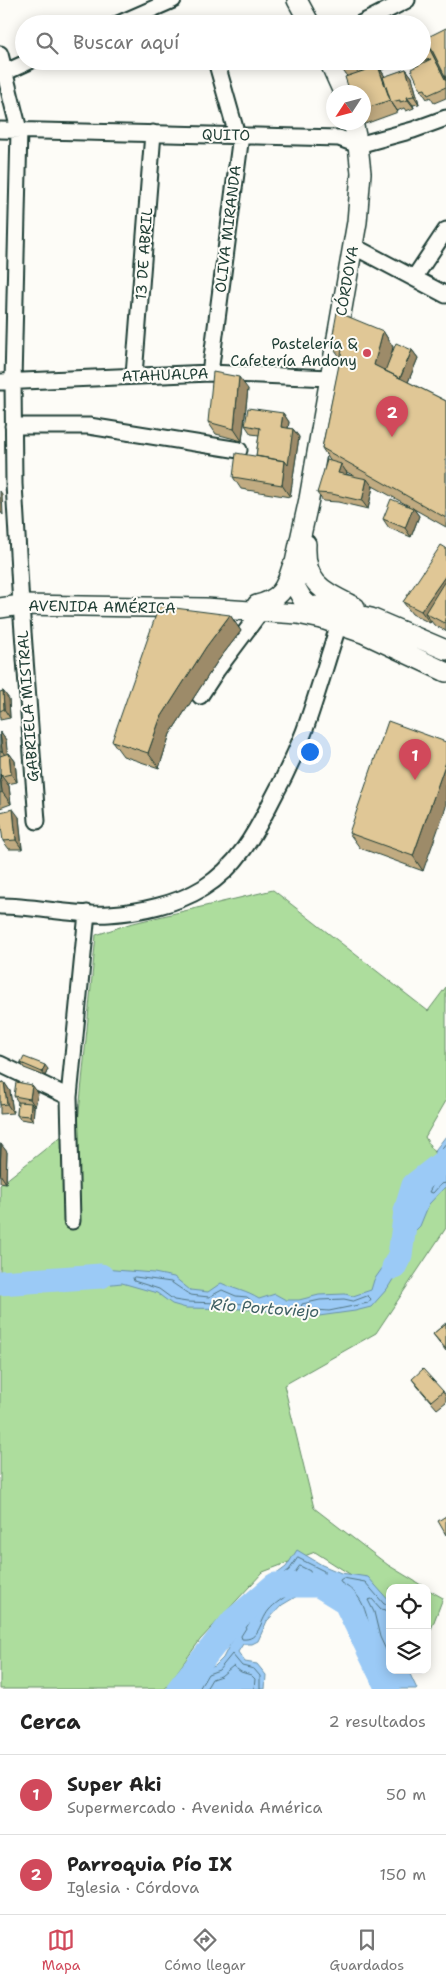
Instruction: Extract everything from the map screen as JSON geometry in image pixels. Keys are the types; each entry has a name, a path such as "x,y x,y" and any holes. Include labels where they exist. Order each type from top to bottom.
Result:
{"street":[{"path":"139,15 173,0"},
{"path":"297,0 305,15"},
{"path":"378,15 407,0"},
{"name":"GABRIELA MISTRAL","path":"0,54 19,130 6,381 13,426 7,485 21,605 37,821"},
{"path":"6,72 15,68"},
{"name":"OLIVA MIRANDA","path":"210,373 239,135 219,70"},
{"path":"333,70 340,85"},
{"name":"QUITO","path":"0,130 239,135 353,140 413,130 446,118"},
{"name":"13 DE ABRIL","path":"134,375 153,133"},
{"name":"CÓRDOVA","path":"307,605 299,594 295,581 294,567 310,499 353,246 361,187 353,140"},
{"path":"414,278 446,230"},
{"path":"353,246 446,295"},
{"name":"ATAHUALPA","path":"6,381 210,373 330,378"},
{"path":"13,426 89,426 239,450"},
{"name":"CÓRDOVA","path":"310,499 306,553 307,568 315,583 324,590 392,626"},
{"path":"200,696 260,608 285,588 299,542"},
{"name":"AVENIDA AMÉRICA","path":"0,608 21,605 205,608 260,608 307,605 352,612 392,626 446,650"},
{"path":"0,906 109,914 130,911 182,899 213,881 240,856 255,834 294,756 339,624 307,605"},
{"name":"AVENIDA AMÉRICA","path":"260,608 310,616 339,624 399,649 446,672"},
{"path":"72,1221 69,1097 87,913"},
{"path":"0,1064 69,1097"}],"green space":[{"path":"273,890 428,1011 446,987 446,1101 425,1137 446,1173 446,1228 376,1333 284,1385 314,1508 388,1565 419,1584 386,1584 386,1603 381,1594 315,1552 263,1572 200,1640 165,1689 0,1689 0,1185 78,1123 96,935 129,924"},
{"path":"431,1591 443,1598 431,1630"}],"water":[{"path":"446,1136 446,1186 429,1204 420,1226 414,1232 411,1250 387,1289 371,1307 319,1316 248,1309 186,1308 172,1304 157,1293 122,1283 74,1288 50,1286 89,1268 154,1273 174,1277 190,1290 208,1292 221,1283 259,1299 275,1294 286,1300 299,1300 319,1295 345,1294 353,1296 371,1290 374,1280 390,1257 395,1245 408,1230 408,1221 398,1206 418,1199 430,1179 436,1149"},
{"path":"297,1550 322,1565 341,1573 368,1577 386,1597 386,1674 410,1674 417,1689 378,1689 373,1674 376,1654 369,1642 363,1616 355,1600 347,1591 324,1580 282,1605 267,1621 258,1641 252,1644 243,1644 238,1652 245,1662 257,1664 266,1675 265,1689 193,1689 205,1669 215,1666 223,1658 247,1618 259,1587 286,1567"}],"building":[{"path":"446,28 446,78 431,48 431,36"},
{"path":"431,52 446,81 446,87 428,95 425,89 421,90 411,70 431,70"},
{"path":"366,70 379,70 390,100 371,107 371,85 348,85 345,77"},
{"path":"406,70 414,96 407,97 408,100 391,102 383,77"},
{"path":"337,312 383,331 374,365 446,401 446,518 322,448 342,350 331,345"},
{"path":"396,343 412,350 400,378 385,371"},
{"path":"213,372 239,377 234,429 208,422"},
{"path":"248,408 283,413 281,427 293,429 288,465 285,461 256,456 260,428 245,425"},
{"path":"236,453 285,461 282,485 233,477"},
{"path":"327,460 341,464 338,473 367,479 362,501 332,494 317,493"},
{"path":"391,499 413,508 405,528 383,519"},
{"path":"441,545 446,548 446,575 421,611 403,602"},
{"path":"446,579 446,620 444,623 425,613"},
{"path":"159,606 230,615 206,647 160,719 148,753 112,741"},
{"path":"3,691 4,709 0,711 0,692"},
{"path":"388,721 446,742 446,762 413,856 349,833"},
{"path":"0,732 2,751 0,752"},
{"path":"9,753 11,774 2,776 0,774 0,756"},
{"path":"0,774 2,792 0,793"},
{"path":"13,809 16,840 3,841 0,812"},
{"path":"24,1057 45,1065 42,1072 21,1063"},
{"path":"4,1082 7,1104 0,1105 0,1083"},
{"path":"16,1082 32,1085 30,1099 14,1096"},
{"path":"18,1102 31,1103 30,1116 17,1115"},
{"path":"446,1323 446,1349 433,1334"},
{"path":"423,1369 443,1391 431,1401 412,1379"},
{"path":"446,1516 446,1535 438,1521"}],"waterway":[{"name":"Río Portoviejo","path":"394,1267 400,1255 406,1211 414,1185 446,1160"},
{"name":"Río Portoviejo","path":"0,1283 101,1276"},
{"name":"Río Portoviejo","path":"179,1689 233,1621 275,1585 319,1585 345,1601 388,1689"}],"place":[{"name":"Pastelería & Cafetería Andony","path":"367,353"},
{"name":"Parroquia Pío IX","path":"392,437"},
{"name":"Super Aki","path":"415,780"}]}
